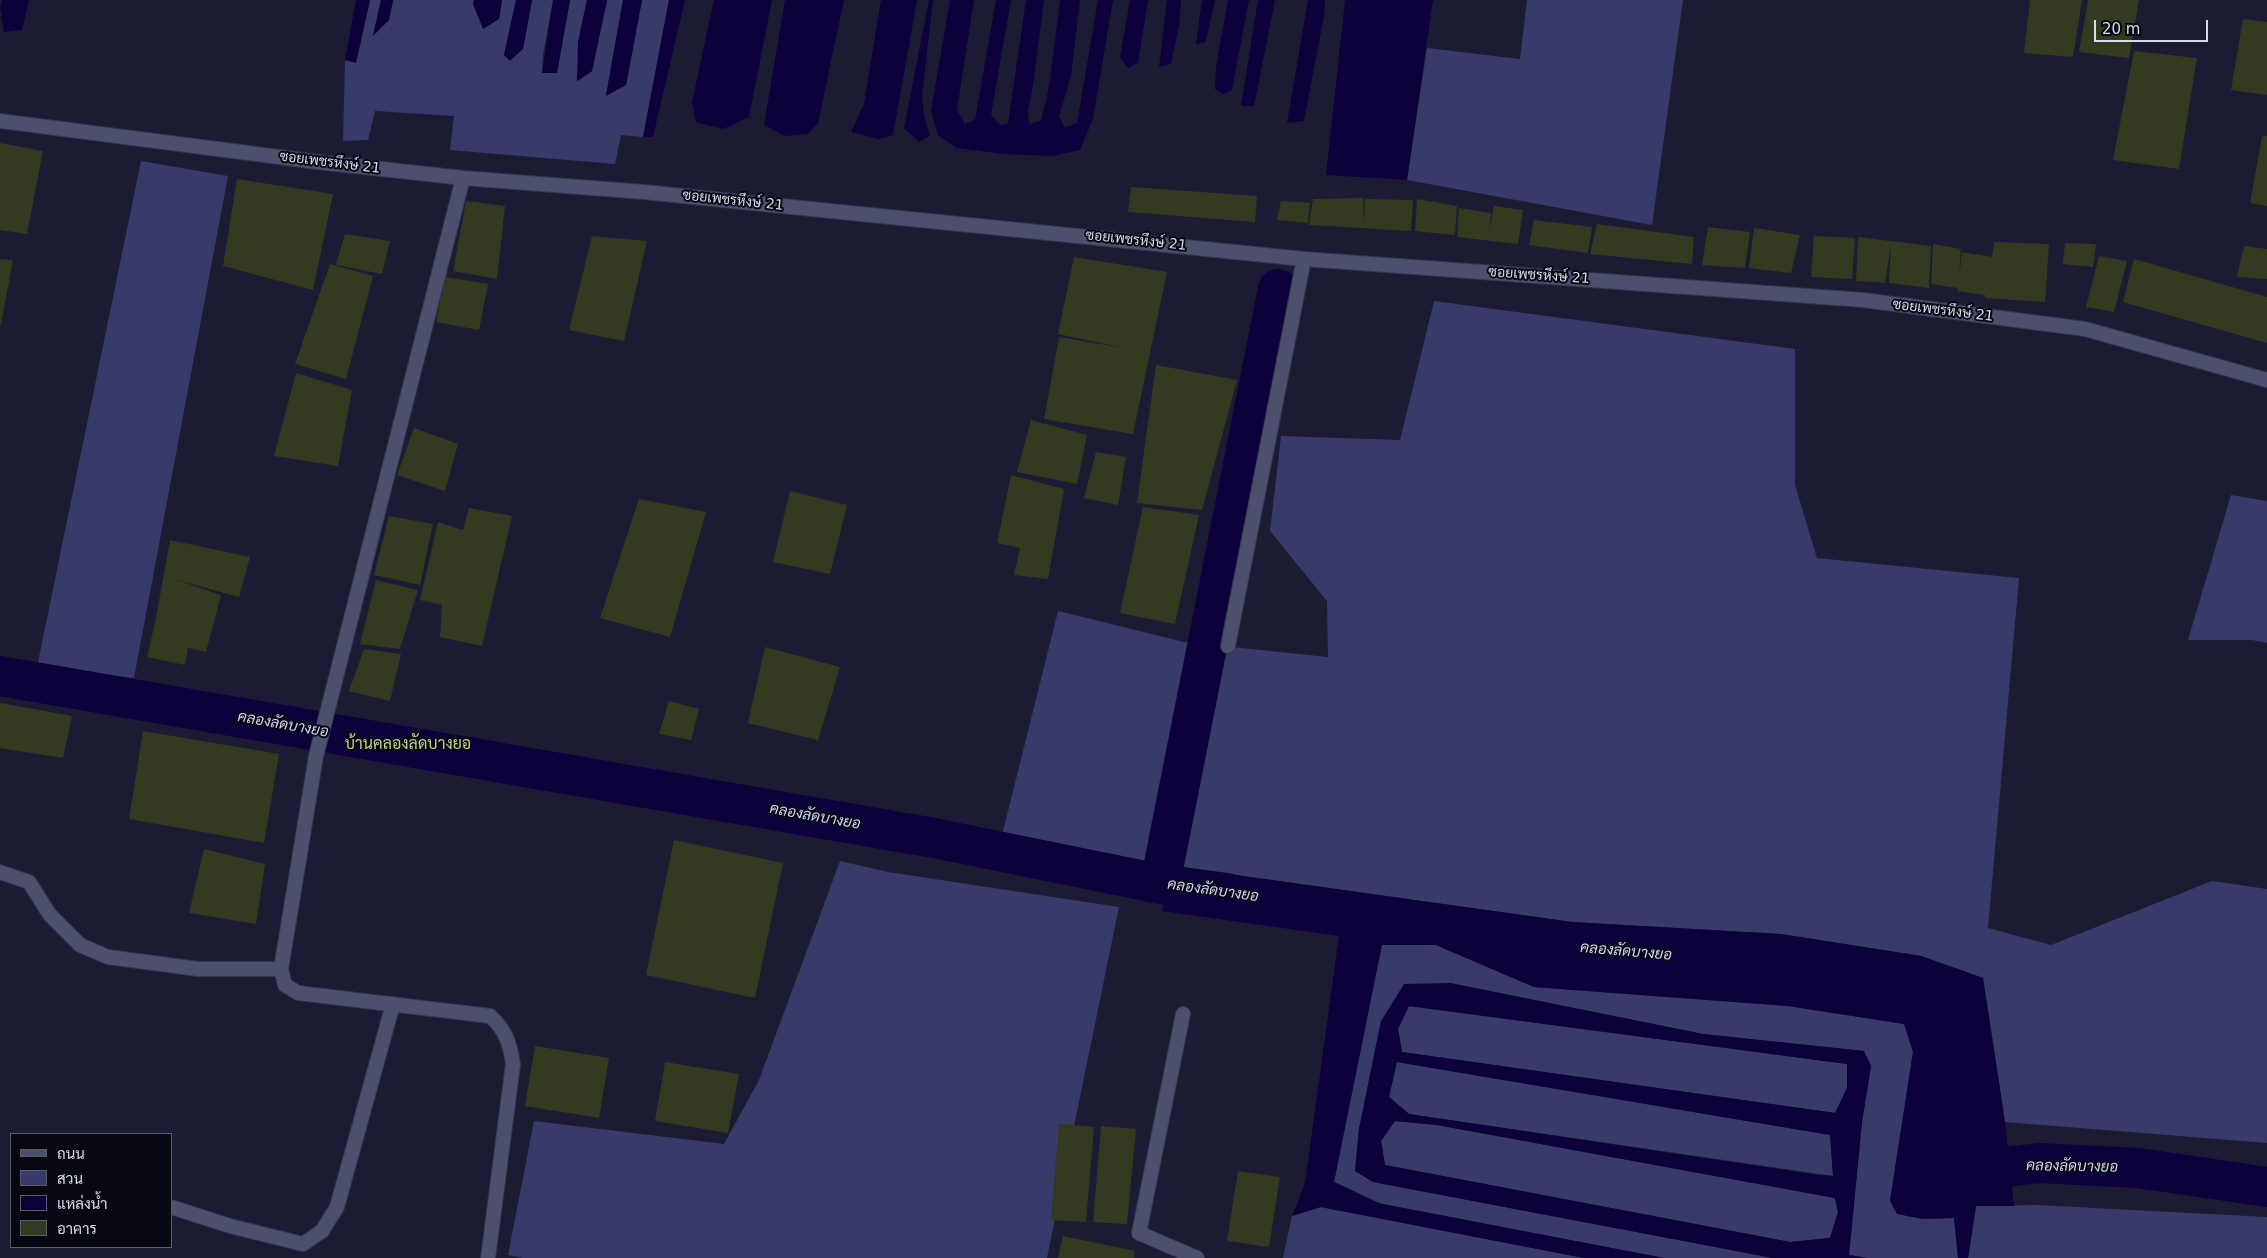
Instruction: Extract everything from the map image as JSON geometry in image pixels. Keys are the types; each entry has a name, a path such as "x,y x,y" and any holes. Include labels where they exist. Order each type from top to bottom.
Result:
{"street":[{"name":"ซอยเพชรหึงษ์ 21","path":"0,121 318,162 463,178 721,200 1304,259 1863,300 2085,329 2267,380"},
{"path":"463,178 319,747 280,969 285,984 298,993 490,1016 502,1027 510,1045 513,1064 488,1258"},
{"path":"1228,646 1304,259"},
{"path":"0,872 29,882 50,915 80,945 108,957 198,969 280,969"},
{"path":"172,1207 230,1226 303,1244 322,1231 337,1207 393,1004"},
{"path":"1182,1014 1138,1234 1198,1258"}],"green space":[{"path":"370,0 381,0 373,35 389,20 393,0 474,0 473,4 499,19 502,0 516,0 504,55 523,49 532,0 553,0 543,55 542,73 557,72 570,0 587,0 578,42 578,81 592,71 607,0 623,0 606,95 626,85 642,0 669,0 643,137 621,135 615,164 450,150 454,116 375,111 368,140 343,141 345,60 356,62"},
{"path":"1527,0 1683,0 1652,225 1407,180 1427,48 1520,59"},
{"path":"141,161 228,176 134,678 37,667"},
{"path":"1434,301 1795,349 1795,485 1817,558 2019,578 1988,928 2051,945 2212,881 2267,889 2267,1143 2005,1122 1983,978 1921,956 1781,934 1572,922 1187,868 1002,835 1058,611 1184,642 1328,657 1327,601 1270,531 1281,436 1400,440"},
{"path":"2231,495 2267,501 2267,643 2252,640 2188,640"},
{"path":"840,861 888,872 1119,907 1047,1258 523,1258 508,1255 534,1121 724,1144 759,1080"},
{"path":"1381,945 1436,945 1534,987 1788,1006 1905,1024 1913,1052 1890,1201 1922,1219 1954,1218 1958,1258 1868,1258 1849,1255 1862,1122 1871,1066 1864,1051 1703,1034 1450,983 1381,1021 1359,1129 1355,1171 1373,1182 1773,1258 1664,1258 1384,1205 1334,1182"},
{"path":"1408,1006 1847,1064 1847,1088 1836,1113 1402,1052 1398,1029"},
{"path":"1396,1062 1830,1135 1833,1176 1409,1114 1389,1097"},
{"path":"1395,1121 1437,1125 1835,1198 1838,1212 1830,1238 1790,1242 1385,1165 1381,1141"},
{"path":"2037,1205 2267,1217 2267,1258 1968,1258 1976,1206"},
{"path":"1320,1207 1584,1258 1283,1258 1292,1216"}],"water":[{"path":"2,0 29,0 22,30 4,32 0,8"},
{"path":"356,0 370,0 356,63 345,60"},
{"path":"381,0 393,0 389,20 373,36"},
{"path":"474,0 502,0 499,19 483,29 473,4"},
{"path":"516,0 532,0 523,49 510,61 504,55"},
{"path":"553,0 570,0 557,73 542,73"},
{"path":"587,0 607,0 592,71 577,81 578,42"},
{"path":"623,0 642,0 626,85 606,96"},
{"path":"669,0 685,0 653,137 643,137"},
{"path":"714,0 772,0 749,117 723,129 696,122 692,102"},
{"path":"785,0 844,0 818,123 808,134 785,136 764,125"},
{"path":"881,0 917,0 893,135 878,139 851,132 864,104"},
{"path":"929,0 933,0 922,96 924,115 930,136 919,142 904,128"},
{"path":"950,0 974,0 957,110 965,124 975,120 996,0 1011,0 991,115 1000,125 1008,124 1026,0 1044,0 1028,111 1029,124 1041,121 1049,87 1060,0 1080,0 1071,76 1059,116 1065,128 1077,123 1098,0 1113,0 1093,119 1080,150 1052,156 1003,154 957,148 938,135 931,111"},
{"path":"1130,0 1148,0 1138,63 1128,68 1120,57"},
{"path":"1167,0 1181,0 1179,26 1171,64 1159,67"},
{"path":"1202,0 1215,0 1206,42 1196,44"},
{"path":"1228,0 1249,0 1232,90 1223,94 1215,89 1216,67"},
{"path":"1258,0 1275,0 1254,106 1241,106"},
{"path":"1308,0 1325,0 1324,16 1304,121 1287,123"},
{"path":"1345,0 1433,0 1407,180 1326,175"},
{"path":"1178,867 1572,922 1781,934 1921,956 1983,978 2005,1122 2014,1206 1976,1206 1968,1258 1958,1258 1954,1218 1922,1219 1897,1214 1890,1201 1913,1052 1904,1024 1788,1006 1534,987 1436,945 1382,945 1334,1182 1378,1203 1664,1258 1584,1258 1321,1207 1292,1216 1305,1183 1339,936 1162,911"},
{"path":"1450,983 1703,1034 1864,1051 1871,1066 1862,1122 1849,1255 1868,1258 1773,1258 1373,1182 1355,1171 1359,1129 1381,1021 1404,984","holes":["1409,1006 1847,1064 1847,1088 1835,1113 1402,1052 1398,1029","1397,1062 1830,1135 1833,1176 1409,1114 1389,1097","1395,1121 1437,1125 1835,1198 1838,1212 1830,1238 1790,1242 1385,1165 1381,1141"]}],"building":[{"path":"2030,0 2082,0 2073,57 2024,53"},
{"path":"2088,0 2139,0 2129,58 2079,52"},
{"path":"2243,19 2267,22 2267,95 2231,90"},
{"path":"2134,51 2197,58 2179,169 2113,160"},
{"path":"2262,136 2267,136 2267,206 2250,203"},
{"path":"0,143 43,151 27,234 0,230"},
{"path":"237,179 333,194 313,290 223,266"},
{"path":"1131,187 1257,196 1255,222 1128,212"},
{"path":"1363,198 1364,223 1365,199 1413,200 1411,231 1309,225 1313,199"},
{"path":"1417,199 1457,206 1455,235 1415,231"},
{"path":"466,201 505,206 497,279 453,271"},
{"path":"1281,201 1310,203 1308,223 1277,220"},
{"path":"1494,206 1523,210 1518,244 1457,237 1459,208 1491,213 1489,233"},
{"path":"1534,220 1592,227 1588,253 1529,245"},
{"path":"1597,224 1694,237 1692,264 1590,254"},
{"path":"1708,227 1750,232 1745,268 1702,265"},
{"path":"1754,228 1800,235 1791,273 1749,268"},
{"path":"345,234 390,241 382,274 336,265"},
{"path":"592,236 647,241 624,341 569,330"},
{"path":"1814,236 1855,238 1852,279 1811,277"},
{"path":"1858,237 1931,246 1929,288 1889,283 1891,244 1885,283 1856,281"},
{"path":"1994,242 2049,244 2045,302 1985,298 1985,295 1957,291 1958,288 1931,284 1933,244 1961,249 1959,278 1962,252 1992,257"},
{"path":"2065,243 2096,244 2093,267 2063,264"},
{"path":"2244,246 2267,249 2267,279 2237,277"},
{"path":"2099,256 2127,261 2114,312 2086,307"},
{"path":"1074,257 1167,272 1133,434 1044,419 1059,337 1124,348 1058,334"},
{"path":"0,259 13,260 1,325 0,325"},
{"path":"2134,259 2267,297 2267,343 2123,302"},
{"path":"330,264 373,276 346,379 295,364"},
{"path":"445,277 488,284 479,330 436,322"},
{"path":"1156,365 1237,380 1202,510 1137,503"},
{"path":"296,373 352,390 338,466 274,456"},
{"path":"1031,420 1087,435 1077,484 1017,472"},
{"path":"414,428 458,444 445,491 397,475"},
{"path":"1096,452 1126,457 1118,505 1084,498"},
{"path":"1011,475 1064,489 1048,579 1014,575 1020,548 997,543"},
{"path":"790,491 847,505 830,574 773,562"},
{"path":"639,499 706,512 670,637 600,618"},
{"path":"1143,507 1199,515 1175,624 1120,613"},
{"path":"469,508 512,516 482,646 440,637 442,605 420,600 438,522 463,530"},
{"path":"389,516 433,524 420,585 374,575"},
{"path":"170,540 250,557 239,597 174,579 221,595 206,652 188,648 185,665 147,657"},
{"path":"376,580 418,590 400,649 360,644"},
{"path":"765,647 840,667 818,740 748,723"},
{"path":"364,649 401,654 390,701 349,691"},
{"path":"669,701 699,709 691,740 659,734"},
{"path":"0,703 72,716 63,758 0,748"},
{"path":"143,731 279,754 264,843 129,819"},
{"path":"674,840 783,863 755,998 646,975"},
{"path":"204,849 265,864 256,924 189,913"},
{"path":"535,1046 609,1058 599,1118 525,1106"},
{"path":"665,1062 739,1074 728,1133 655,1121"},
{"path":"1059,1124 1094,1127 1086,1222 1051,1220"},
{"path":"1101,1126 1136,1129 1127,1224 1093,1222"},
{"path":"1238,1171 1280,1177 1269,1247 1227,1241"},
{"path":"1063,1236 1135,1251 1134,1258 1058,1258"}],"waterway":[{"path":"1160,884 1278,289"},
{"name":"คลองลัดบางยอ","path":"0,676 934,838 1160,884 1227,893"},
{"name":"คลองลัดบางยอ","path":"1955,1164 1975,1171 2039,1163 2138,1168 2267,1187"}],"district":[{"name":"บ้านคลองลัดบางยอ","path":"408,745"}]}
